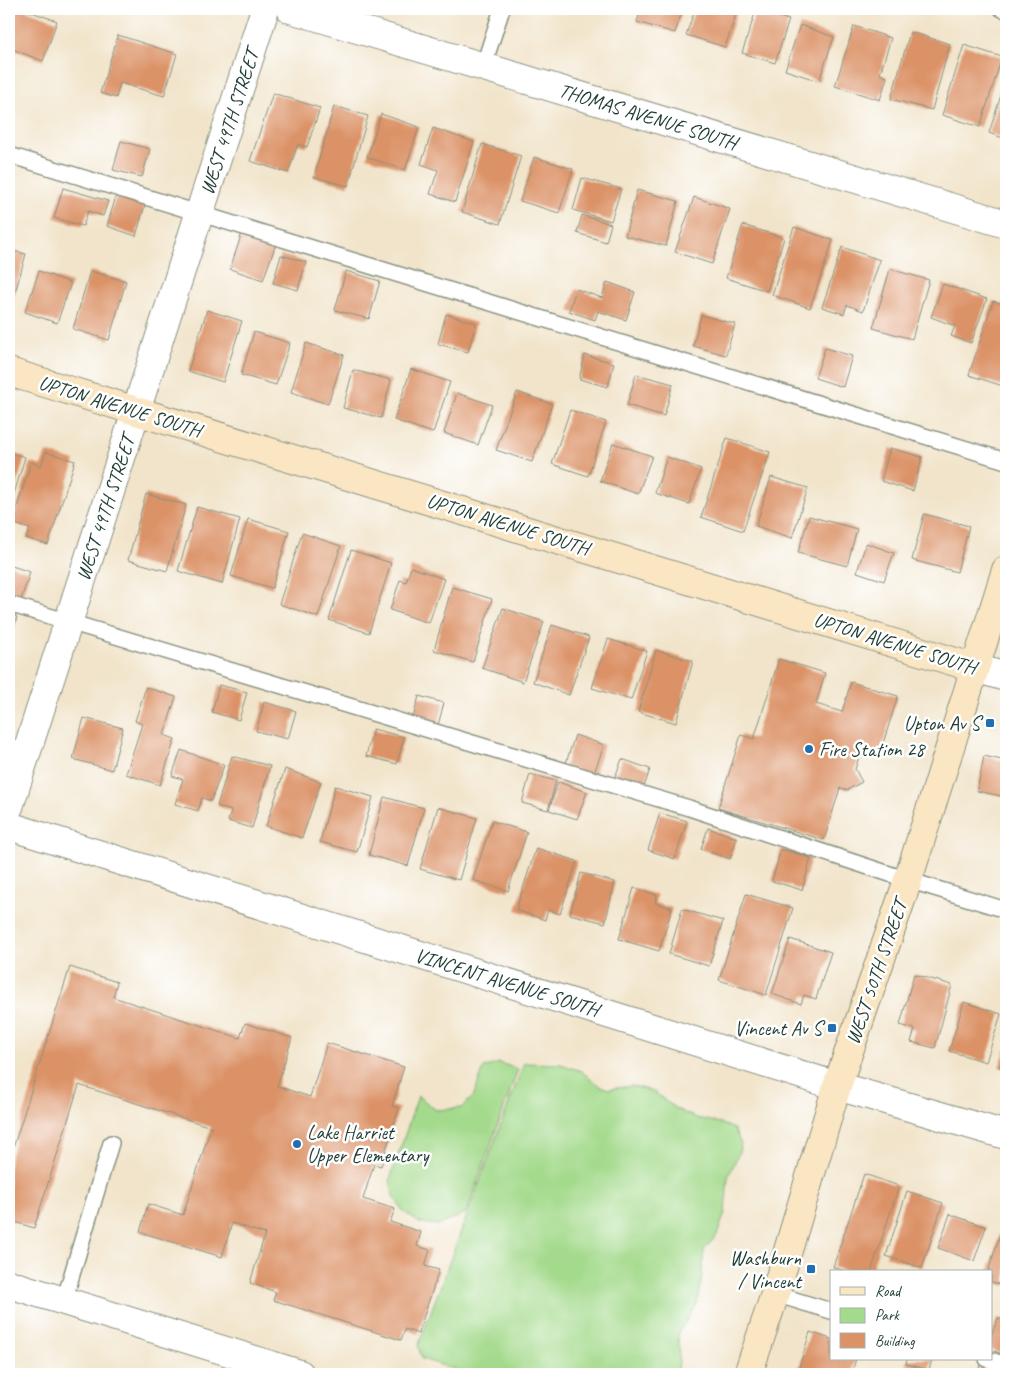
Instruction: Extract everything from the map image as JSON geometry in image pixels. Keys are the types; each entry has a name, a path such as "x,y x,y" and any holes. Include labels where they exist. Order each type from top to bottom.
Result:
{"street":[{"name":"WEST 49TH STREET","path":"9,807 265,9"},
{"name":"THOMAS AVENUE SOUTH","path":"291,9 1006,224"},
{"name":"UPTON AVENUE SOUTH","path":"9,372 1006,677"},
{"name":"WEST 50TH STREET","path":"748,1374 775,1294 837,1086 908,880 1006,570"},
{"name":"VINCENT AVENUE SOUTH","path":"9,826 837,1086 1006,1135"},
{"path":"9,1284 300,1374"}],"lane":[{"path":"484,67 502,9"},
{"path":"1002,9 1006,10"},
{"path":"9,155 1006,461"},
{"path":"9,604 690,808 908,880 1006,910"},
{"path":"64,1301 111,1144"},
{"path":"775,1294 830,1311"},
{"path":"990,1360 1006,1365"}],"green space":[{"path":"499,1063 518,1069 466,1213 439,1225 419,1223 403,1211 393,1196 390,1179 418,1096 436,1110 461,1108 473,1097 484,1068"},
{"path":"524,1063 561,1064 581,1071 600,1086 609,1089 632,1086 653,1091 676,1109 696,1118 720,1123 734,1129 741,1144 728,1177 725,1213 717,1235 704,1250 697,1303 678,1334 679,1362 677,1374 469,1374 422,1359 418,1346"}],"building":[{"path":"9,9 23,9 57,21 43,61 9,48"},
{"path":"641,9 683,9 675,33 637,22"},
{"path":"695,9 738,9 725,47 686,35"},
{"path":"756,10 789,20 775,63 742,53"},
{"path":"800,25 834,37 819,81 785,70"},
{"path":"854,26 891,38 880,74 887,77 880,100 835,86"},
{"path":"910,32 950,44 932,110 891,99"},
{"path":"118,35 177,54 164,96 120,83 116,98 100,93"},
{"path":"964,45 1002,57 980,127 942,115"},
{"path":"1003,89 1006,91 1006,139 989,133"},
{"path":"273,93 320,108 307,147 298,144 288,173 250,161"},
{"path":"334,106 368,116 348,186 314,177"},
{"path":"381,114 419,127 405,170 367,157"},
{"path":"433,128 474,142 455,202 430,194 438,170 421,164"},
{"path":"121,141 150,149 142,177 113,170"},
{"path":"482,144 521,156 500,224 462,212"},
{"path":"534,157 573,169 559,213 520,201"},
{"path":"582,178 621,189 611,221 573,210"},
{"path":"63,188 108,201 103,216 88,211 83,226 54,218"},
{"path":"637,190 678,201 666,246 625,236"},
{"path":"117,193 146,201 136,236 107,226"},
{"path":"694,197 730,209 712,264 675,252"},
{"path":"582,215 611,224 606,242 577,233"},
{"path":"743,225 784,238 767,291 726,278"},
{"path":"794,227 833,240 810,308 772,295"},
{"path":"242,233 276,244 263,280 230,269"},
{"path":"842,247 880,260 863,311 847,305 844,314 822,307"},
{"path":"9,250 26,254 9,314"},
{"path":"281,255 306,262 298,290 273,283"},
{"path":"890,269 929,280 912,339 873,328"},
{"path":"39,271 71,283 57,323 25,312"},
{"path":"90,271 126,281 109,340 73,329"},
{"path":"346,271 380,281 369,319 335,310"},
{"path":"607,282 635,292 626,320 598,311 595,320 569,311 576,289 602,298"},
{"path":"943,284 987,299 971,343 951,336 955,326 931,317"},
{"path":"993,301 1006,305 1006,387 969,375"},
{"path":"207,310 242,321 223,382 188,371"},
{"path":"446,314 476,323 468,352 438,344"},
{"path":"701,315 735,324 726,355 693,346"},
{"path":"254,332 290,343 276,385 241,375"},
{"path":"306,343 344,355 328,404 291,392"},
{"path":"825,348 852,356 843,387 815,378"},
{"path":"585,355 614,363 608,387 579,379"},
{"path":"411,369 450,382 433,433 394,420"},
{"path":"353,370 391,380 381,418 343,408"},
{"path":"636,374 673,384 664,416 627,405"},
{"path":"517,392 552,404 532,462 496,450"},
{"path":"457,393 492,405 478,445 444,433"},
{"path":"570,410 606,422 588,476 552,464"},
{"path":"727,438 770,452 743,531 701,517"},
{"path":"613,443 652,456 638,494 600,481"},
{"path":"890,448 922,457 913,491 881,481"},
{"path":"9,452 25,457 9,511"},
{"path":"46,452 75,461 48,545 26,538 30,529 12,523 31,462 41,466"},
{"path":"667,457 701,469 689,504 655,493"},
{"path":"771,477 808,488 792,538 756,526"},
{"path":"146,494 186,505 167,571 128,560"},
{"path":"197,507 240,519 222,584 178,571"},
{"path":"924,514 969,526 957,572 912,560"},
{"path":"809,516 857,529 847,566 798,553"},
{"path":"248,519 289,531 272,588 231,576"},
{"path":"302,533 341,546 318,617 279,604"},
{"path":"866,543 894,553 884,581 857,572"},
{"path":"351,550 391,563 369,633 329,620"},
{"path":"9,565 30,572 20,603 9,599"},
{"path":"411,567 444,579 429,623 390,610 400,580 406,582"},
{"path":"452,587 492,599 473,662 434,650"},
{"path":"503,608 544,622 523,682 482,668"},
{"path":"9,615 17,617 9,646"},
{"path":"552,625 589,637 569,695 533,682"},
{"path":"608,639 647,651 631,700 592,688"},
{"path":"656,650 693,661 676,723 638,712"},
{"name":"Fire Station 28","path":"779,659 825,673 816,704 842,712 851,682 898,696 879,756 861,751 855,769 862,782 847,790 840,788 824,840 718,808 741,735 754,739"},
{"path":"219,685 247,692 239,720 212,712"},
{"path":"146,687 176,697 164,735 175,739 160,785 126,774 142,724 135,721"},
{"path":"419,696 444,703 438,725 413,718"},
{"path":"264,702 296,711 288,739 256,731"},
{"path":"84,718 123,728 112,770 73,759"},
{"path":"373,729 404,737 397,764 366,756"},
{"path":"575,735 604,745 593,776 565,766"},
{"path":"181,750 224,765 211,801 202,798 198,811 175,804 183,779 172,776"},
{"path":"232,756 270,766 252,828 228,821 231,811 217,806"},
{"path":"984,756 1006,761 1006,797 977,791"},
{"path":"622,759 650,769 643,790 614,780"},
{"path":"285,769 321,782 302,838 266,826"},
{"path":"530,774 556,781 548,810 522,803"},
{"path":"558,782 587,792 577,819 549,810"},
{"path":"335,786 373,797 357,852 320,842"},
{"path":"384,797 424,808 408,866 369,855"},
{"path":"438,807 477,818 459,880 420,869"},
{"path":"660,813 687,821 675,859 648,850"},
{"path":"492,821 527,832 508,891 473,880"},
{"path":"708,828 737,838 730,859 701,849"},
{"path":"536,848 577,861 560,914 548,910 545,920 516,910"},
{"path":"781,849 811,858 802,890 772,881"},
{"path":"581,873 615,882 605,923 570,914"},
{"path":"634,888 657,895 655,903 672,908 659,951 619,939"},
{"path":"746,894 793,908 766,995 719,980"},
{"path":"682,909 723,921 709,966 669,954"},
{"path":"790,939 831,952 816,999 804,995 801,1004 772,994"},
{"name":"Lake Harriet Upper Elementary","path":"70,967 117,982 113,997 240,1038 245,1023 292,1038 277,1086 310,1097 327,1043 404,1067 392,1106 399,1108 381,1166 374,1164 363,1199 395,1209 390,1222 421,1232 417,1246 430,1250 425,1266 439,1270 418,1334 405,1329 401,1340 273,1300 276,1292 250,1283 265,1234 232,1223 222,1257 140,1232 148,1204 183,1215 211,1127 79,1085 34,1228 9,1220 9,1161"},
{"path":"914,974 952,985 935,1048 911,1042 915,1029 900,1025"},
{"path":"964,1002 1001,1014 986,1062 949,1051"},
{"path":"1006,1048 1006,1069 999,1067"},
{"path":"864,1174 899,1186 872,1270 842,1270 833,1267"},
{"path":"907,1191 943,1203 922,1268 886,1256"},
{"path":"950,1214 986,1227 974,1261 938,1248"},
{"path":"1004,1221 1006,1222 1006,1286 992,1282 992,1270 989,1270"},
{"path":"998,1318 1006,1320 1006,1355 992,1350 992,1333"},
{"path":"810,1332 830,1339 830,1360 856,1360 851,1374 797,1374"},
{"path":"907,1360 932,1360 929,1370 906,1364"},
{"path":"980,1365 1005,1374 977,1374"}],"place":[{"name":"Upton Av S","path":"990,723"},
{"name":"Fire Station 28","path":"809,749"},
{"name":"Vincent Av S","path":"832,1028"},
{"name":"Lake Harriet Upper Elementary","path":"297,1144"},
{"name":"Washburn / Vincent","path":"811,1269"}]}
